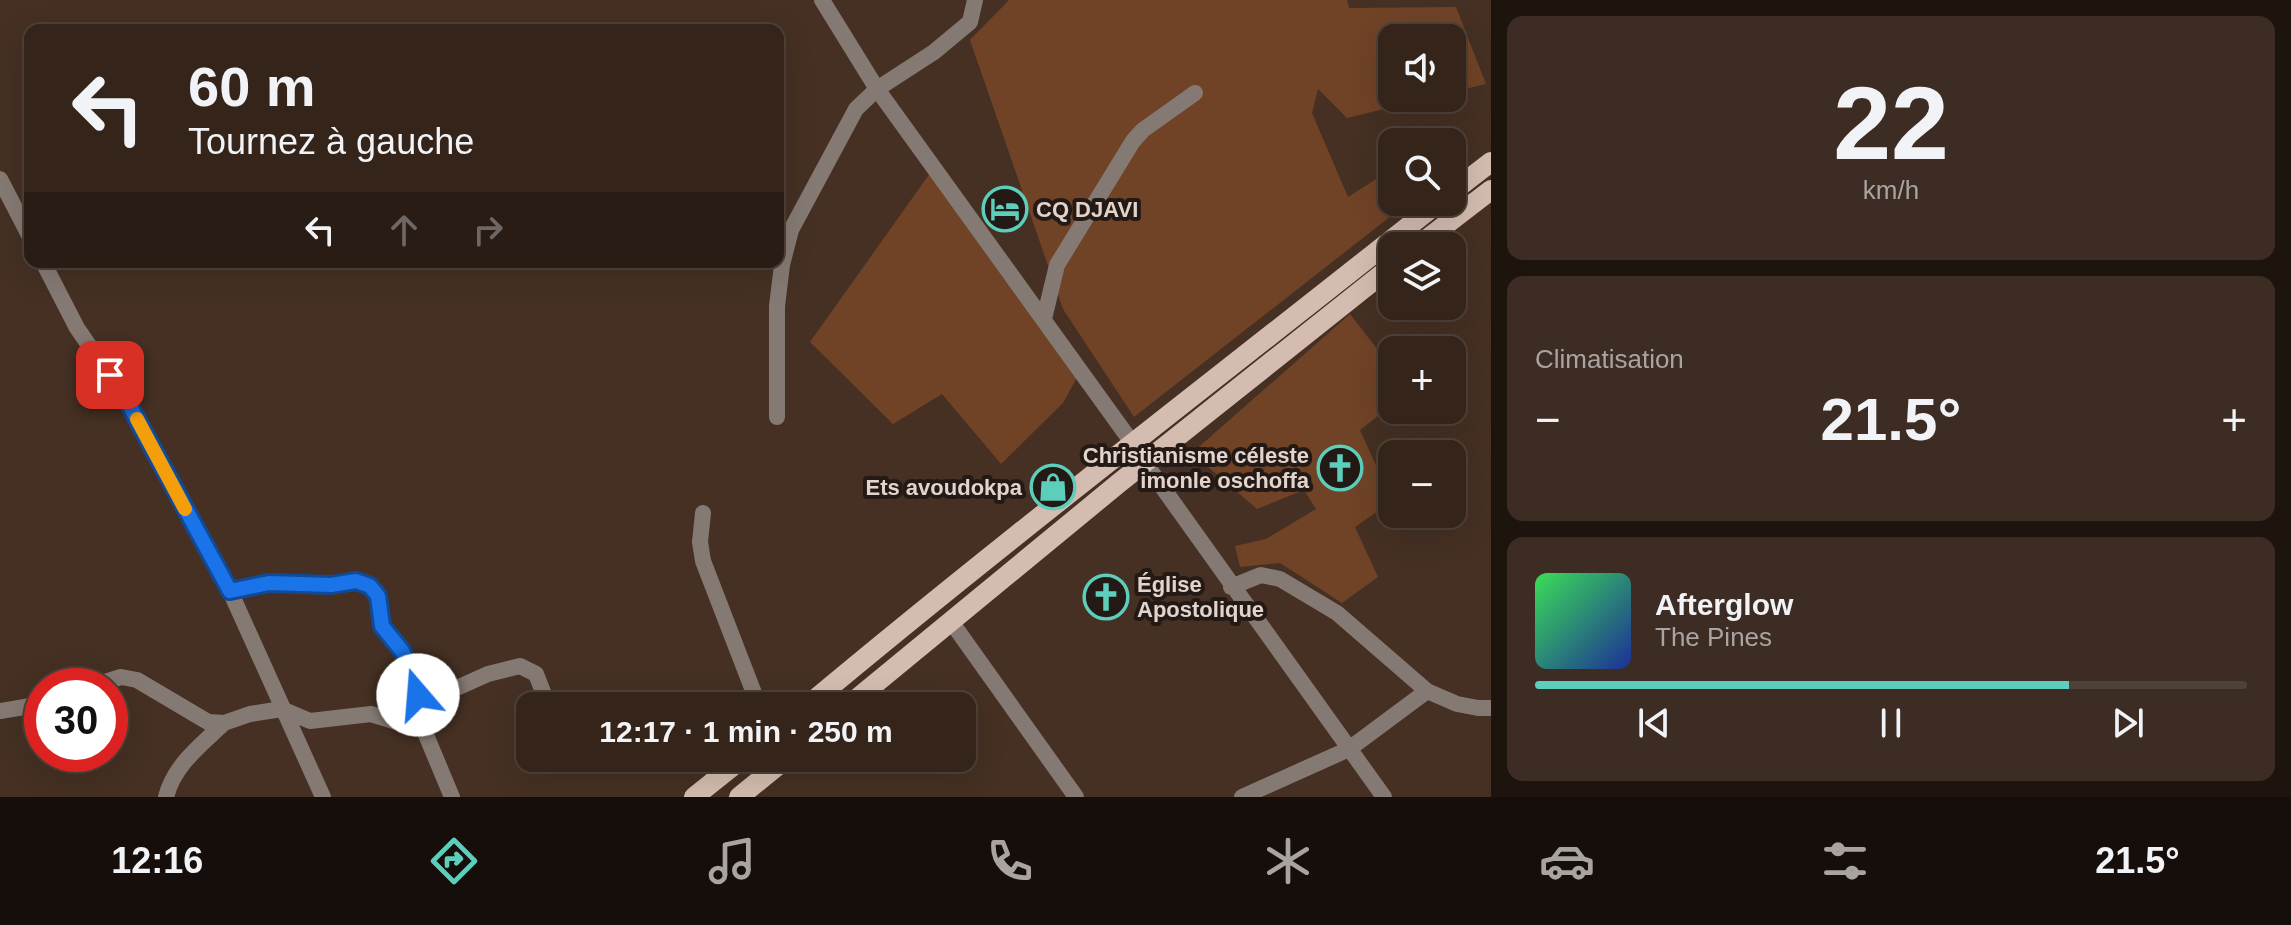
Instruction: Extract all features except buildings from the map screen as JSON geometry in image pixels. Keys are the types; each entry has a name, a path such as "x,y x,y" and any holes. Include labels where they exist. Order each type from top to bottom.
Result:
{"main road":[{"path":"1466,181 1491,162"},
{"path":"1436,232 1491,190"},
{"path":"824,692 962,577 1421,216"},
{"path":"865,692 1378,277"},
{"path":"694,797 725,772"},
{"path":"739,797 770,772"}],"street":[{"path":"822,0 877,89 1133,444"},
{"path":"784,257 791,230 856,109 877,89 934,52 970,22 975,0"},
{"path":"1044,319 1057,265 1133,141 1143,130 1195,93"},
{"path":"2,188 24,226"},
{"path":"46,268 77,328 126,399 230,591 323,797"},
{"path":"777,417 777,306 782,268"},
{"path":"1145,463 1384,797"},
{"path":"703,513 700,542 703,561 754,692"},
{"path":"1231,587 1261,575 1280,579 1337,613 1427,691 1457,704 1491,708"},
{"path":"230,591 269,583 331,585 356,581 370,586 378,596 382,626 402,651 415,675 421,723 452,797"},
{"path":"950,620 1076,797"},
{"path":"418,695 459,687 488,674 520,666 536,674 543,692"},
{"path":"128,678 137,680 208,722 224,723 250,714 282,709 310,721 371,714 400,723 421,723"},
{"path":"1242,797 1349,749 1427,691"},
{"path":"0,711 24,707"},
{"path":"166,797 170,782 181,765 224,723"}],"shaded area":[{"path":"1009,0 1347,0 1349,8 1456,7 1463,24 1378,24 1378,110 1347,118 1318,89 1312,113 1348,197 1378,178 1378,216 1391,216 1134,417 1063,309 970,40"},
{"path":"1466,33 1486,84 1466,89"},
{"path":"938,162 1082,368 1063,403 1001,464 942,394 893,424 810,342"},
{"path":"1350,314 1378,350 1378,416 1360,430 1378,470 1378,511 1355,527 1378,577 1342,603 1280,563 1240,567 1235,546 1266,539 1316,509 1304,490 1257,509 1192,453"}],"slow traffic":[{"path":"137,419 185,509"}],"place":[{"name":"CQ DJAVI","path":"1005,209"},
{"name":"Christianisme céleste imonle oschoffa","path":"1340,468"},
{"name":"Ets avoudokpa","path":"1053,487"},
{"name":"Église Apostolique","path":"1106,597"}],"route":[{"path":"110,375 230,591 269,583 331,585 356,581 370,586 378,596 382,626 390,633 415,675 418,695"}]}
